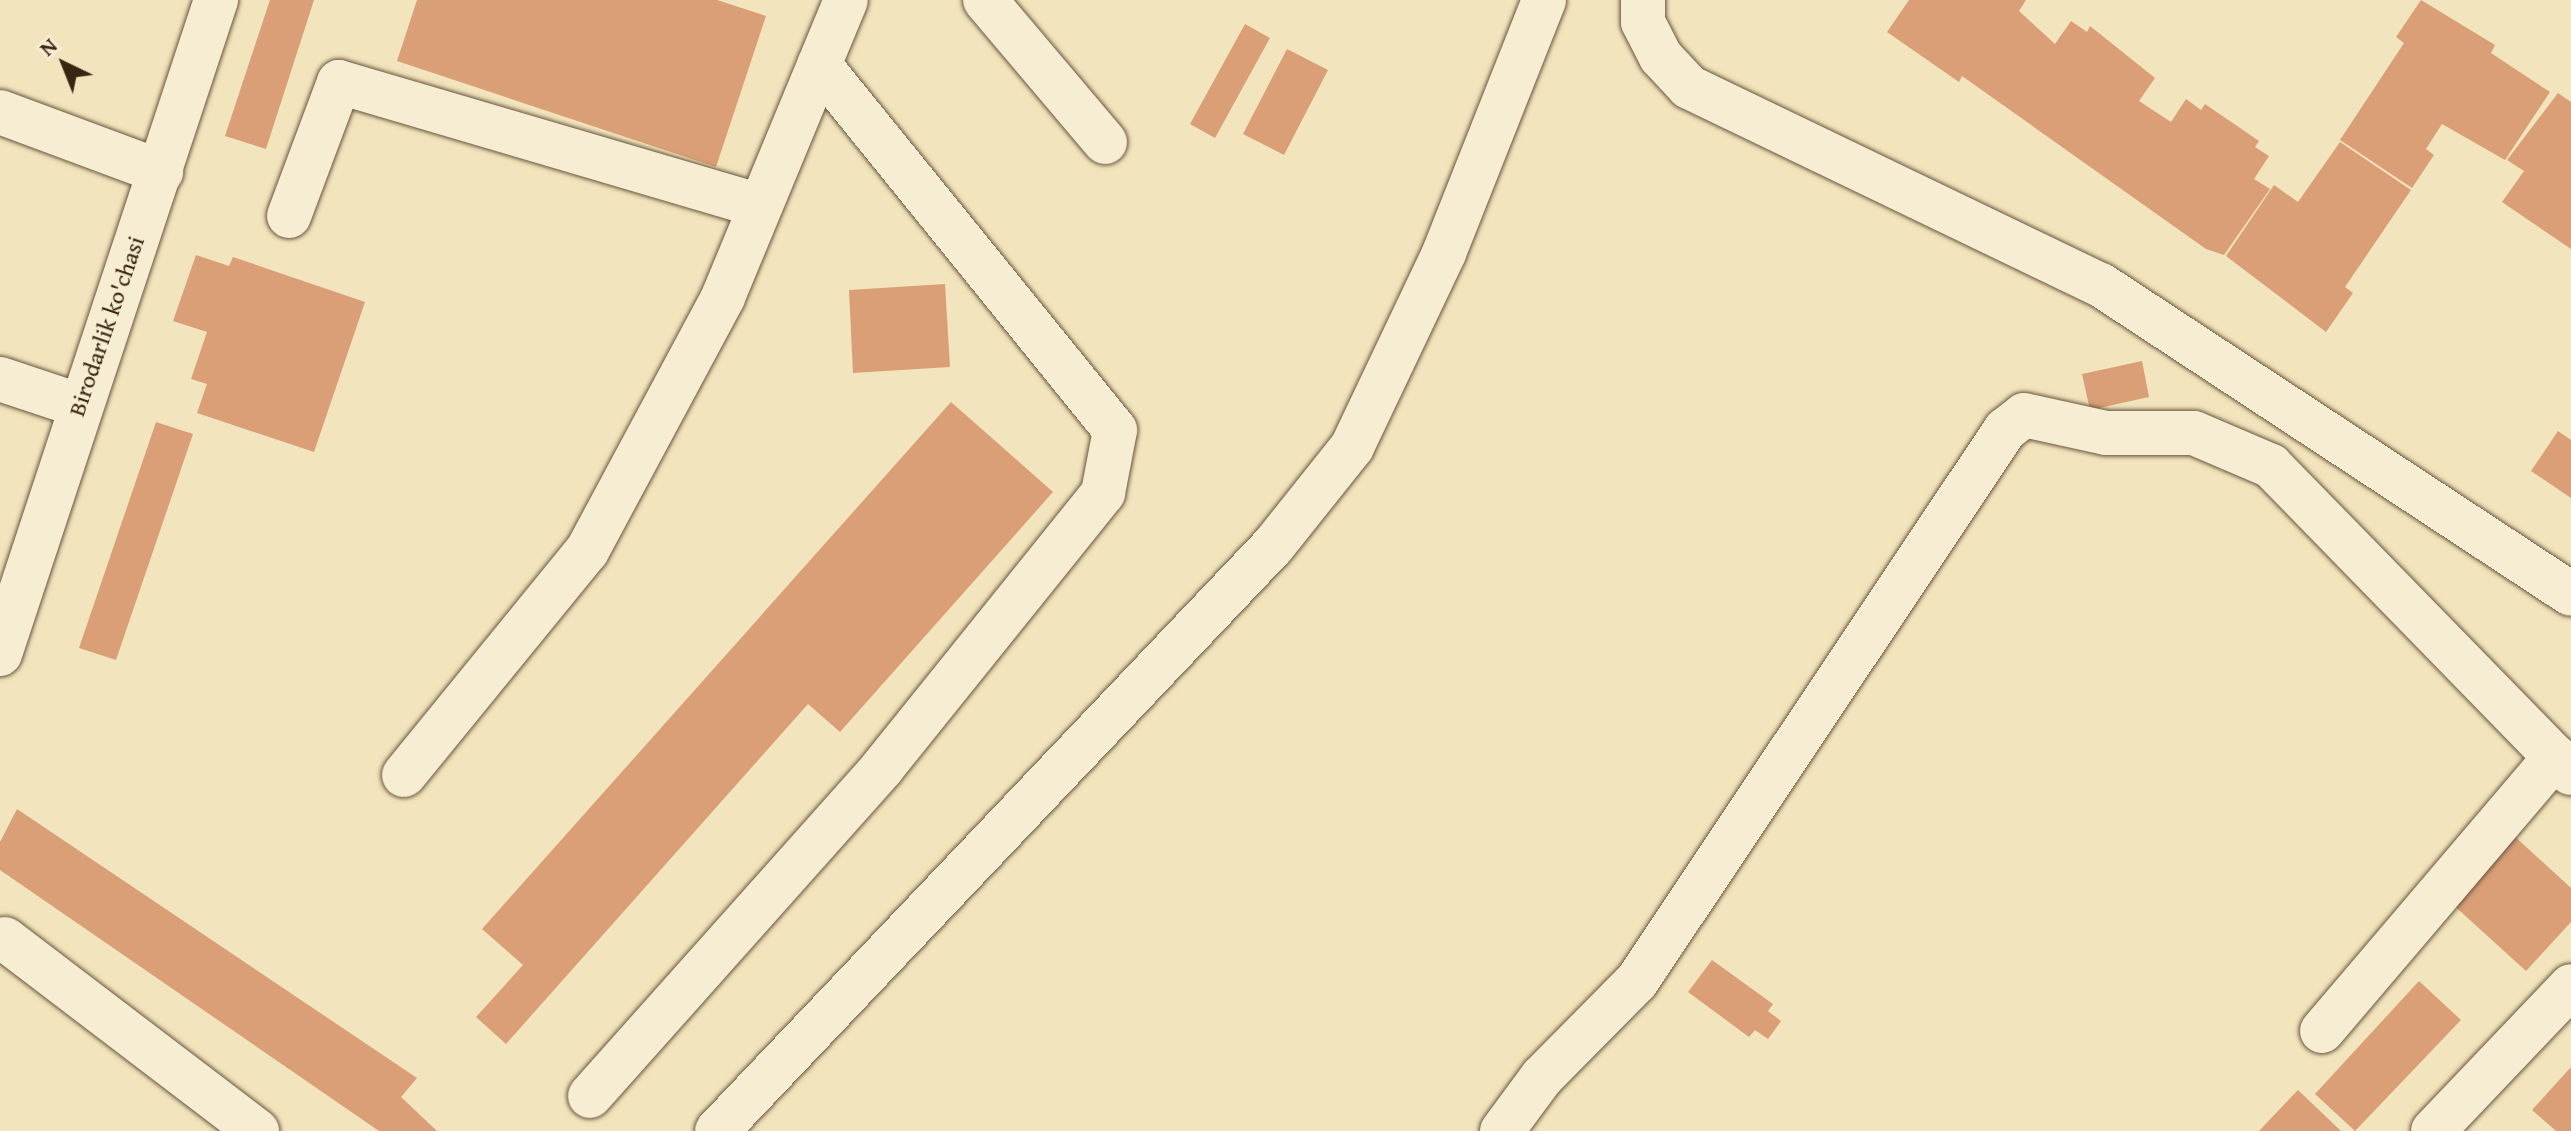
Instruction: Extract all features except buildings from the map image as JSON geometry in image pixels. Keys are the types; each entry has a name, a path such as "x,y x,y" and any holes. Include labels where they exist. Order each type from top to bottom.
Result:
{"street":[{"name":"Birodarlik ko'chasi","path":"0,654 78,405 161,172 216,0"},
{"path":"404,775 587,551 723,297 846,0"},
{"path":"985,0 1105,142"},
{"path":"717,1131 1273,546 1352,447 1444,253 1544,0"},
{"path":"1643,0 1643,22 1661,57 1689,87 2101,285 2571,594"},
{"path":"590,1096 882,768 1103,493 1115,430 819,65"},
{"path":"289,216 339,82 760,206"},
{"path":"0,112 161,172"},
{"path":"0,379 78,405"},
{"path":"1502,1131 1542,1077 1637,981 2005,430 2024,415 2106,433 2194,433 2271,466 2563,765 2322,1031"},
{"path":"2,944 257,1131"},
{"path":"2433,1131 2571,986"}]}
